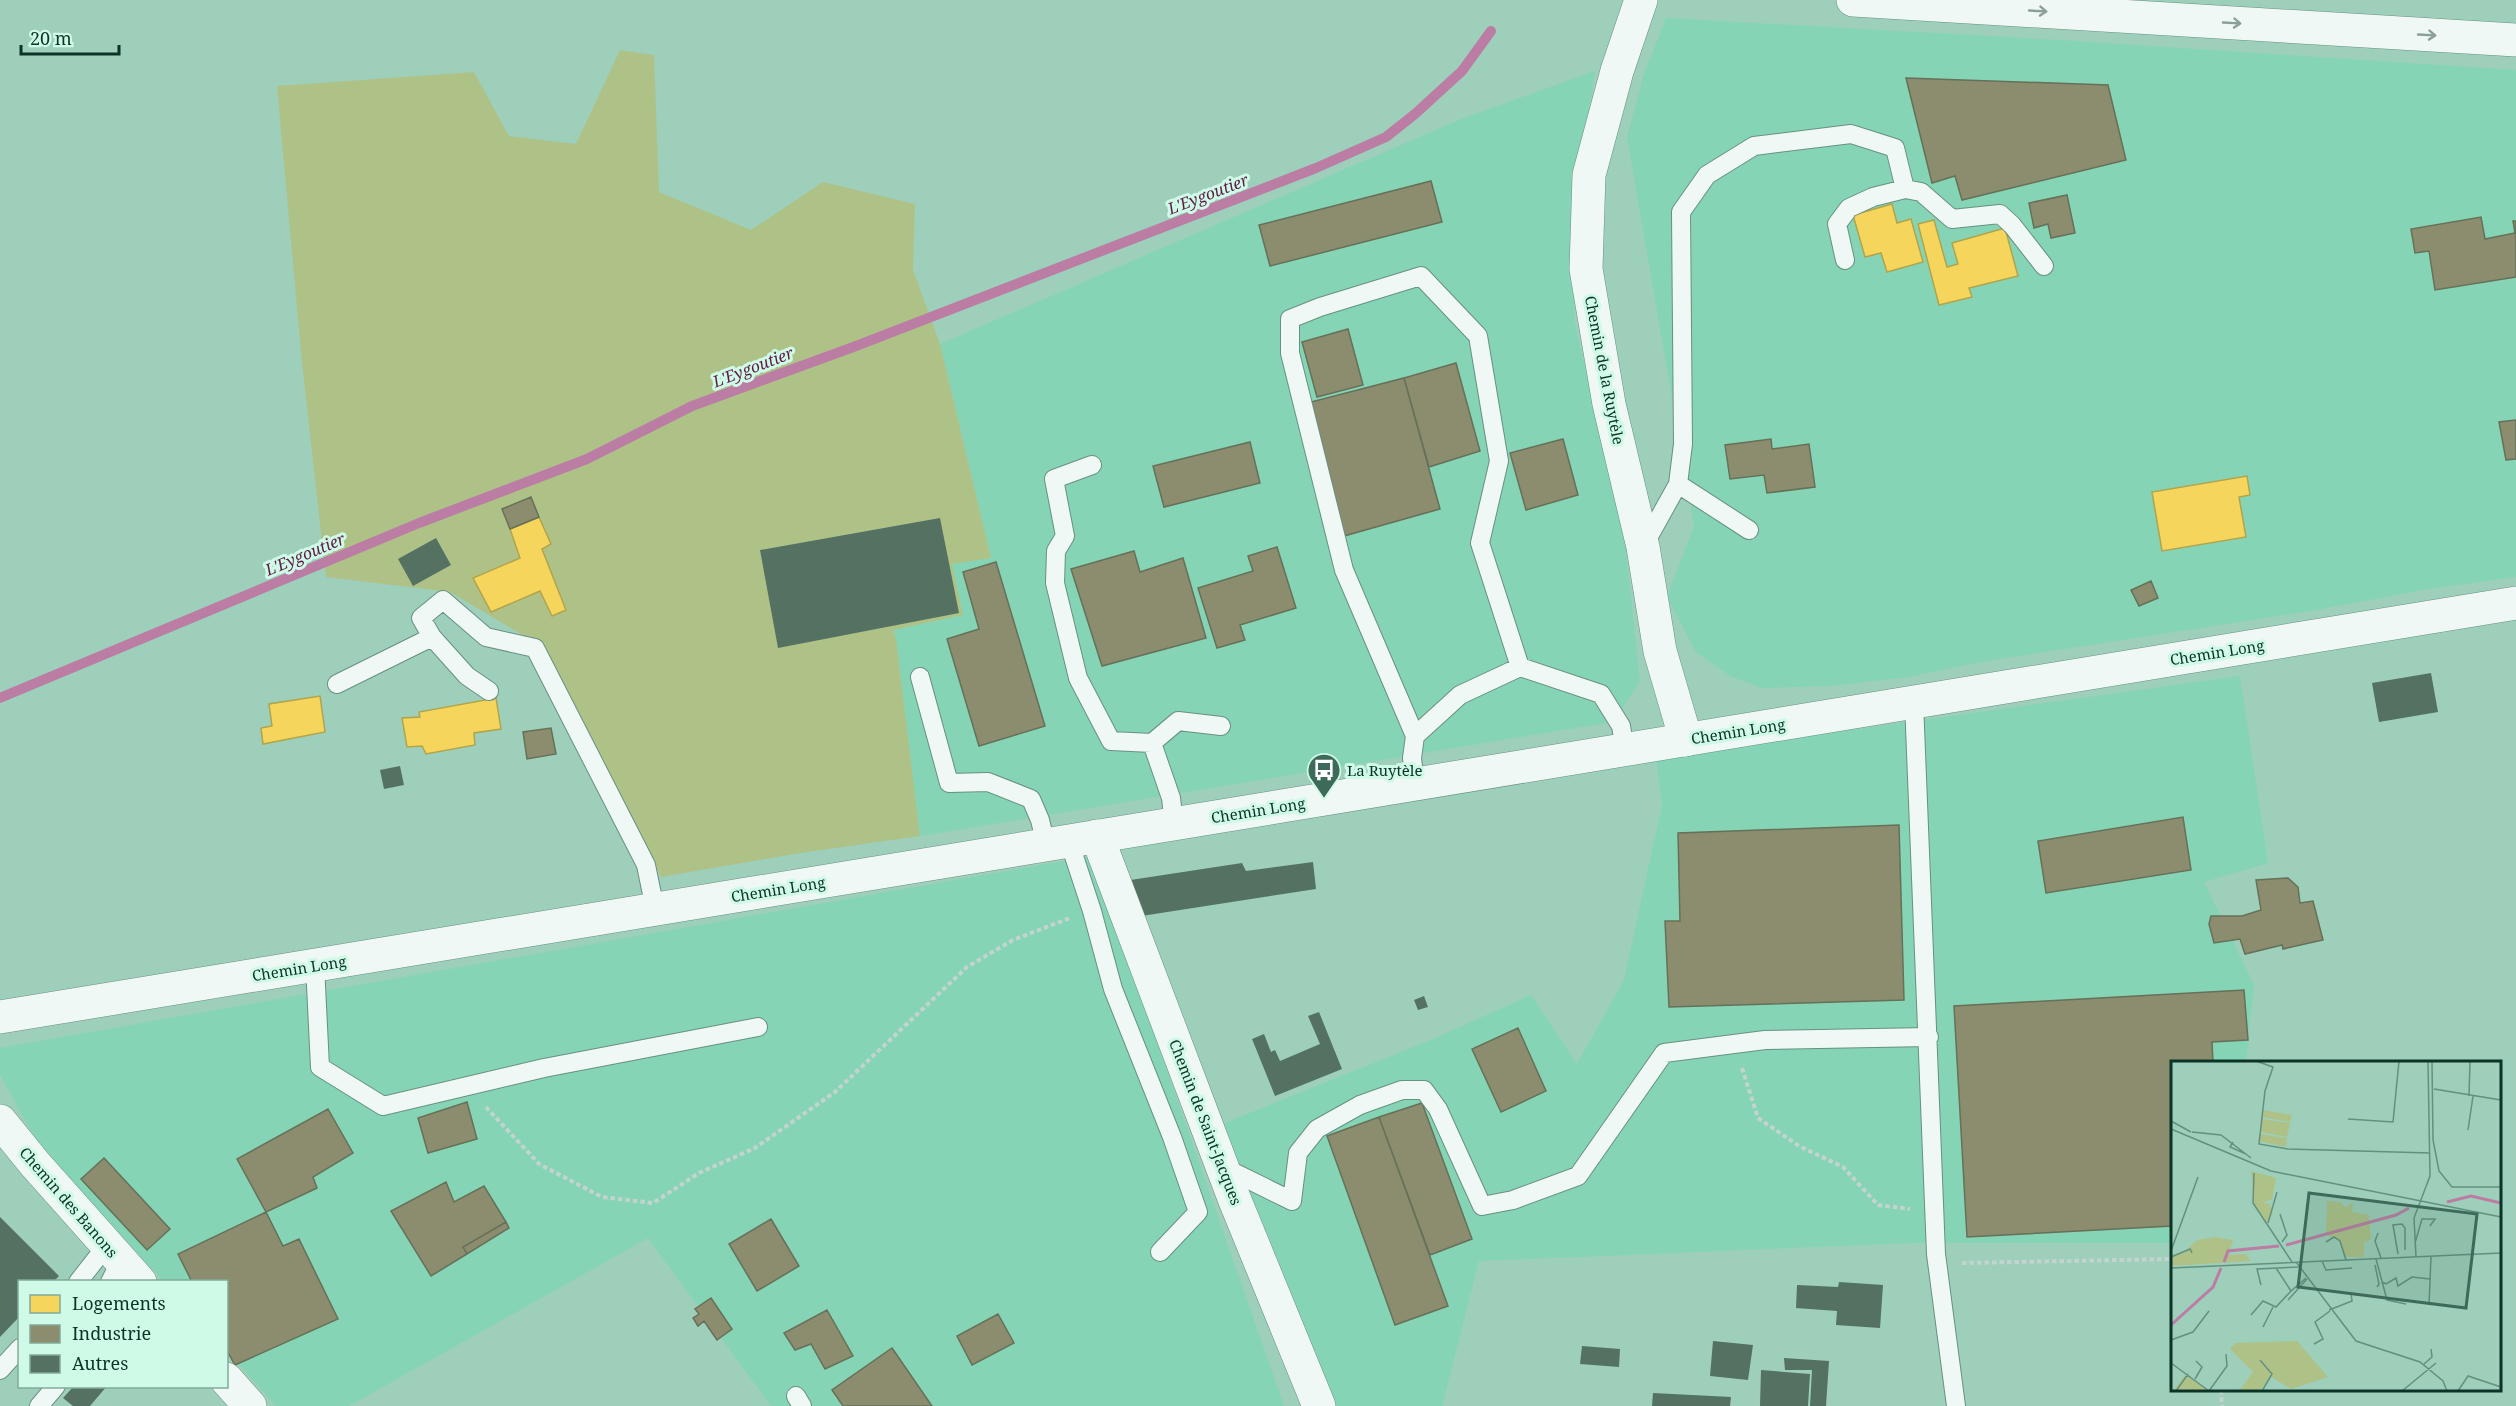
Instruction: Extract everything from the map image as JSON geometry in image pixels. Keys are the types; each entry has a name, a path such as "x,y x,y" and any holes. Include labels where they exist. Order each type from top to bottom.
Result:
{"main road":[{"name":"Chemin de la Ruytèle","path":"1641,0 1617,71 1589,175 1586,269 1609,404 1643,547 1660,651 1686,740"},
{"path":"1853,0 2516,40"},
{"name":"Chemin Long","path":"0,1017 2516,603"},
{"name":"Chemin de Saint-Jacques","path":"1071,841 1222,1167 1319,1406"},
{"name":"Chemin des Banons","path":"0,1121 119,1267"},
{"path":"228,1381 250,1406"}],"lane":[{"path":"1643,547 1677,484 1683,444 1681,212 1707,175 1754,146 1851,134 1894,148 1905,189"},
{"path":"1845,260 1837,224 1849,208 1873,197 1905,189 1921,192 1952,219 2000,214 2012,225 2044,266"},
{"path":"1415,784 1412,758 1415,736 1344,570 1290,353 1290,319 1320,307 1421,276 1478,336 1499,461 1480,543 1520,667"},
{"path":"1092,465 1054,478 1065,536 1056,551 1056,583 1078,678 1111,741 1152,743 1178,721 1221,726"},
{"path":"1677,484 1749,530"},
{"path":"489,690 467,676 432,637 421,618 443,600 486,637 535,648 646,865 655,909"},
{"path":"337,684 432,637"},
{"path":"1415,736 1460,695 1520,667 1601,694 1621,726 1625,750"},
{"path":"920,676 949,783 988,782 1031,799 1071,841 1113,989 1172,1137 1198,1212 1160,1252"},
{"path":"1914,702 1937,1262 1956,1406"},
{"path":"1152,743 1171,798 1173,824"},
{"path":"315,965 320,1067 383,1106 544,1068 758,1027"},
{"path":"1222,1167 1292,1202 1298,1153 1317,1129 1360,1105 1402,1090 1424,1090 1438,1109 1482,1206 1513,1200 1578,1176 1664,1053 1765,1040 1929,1037"},
{"path":"81,1280 119,1267"},
{"path":"0,1370 18,1350"},
{"path":"39,1406 54,1388"}],"path":[{"path":"445,1091 481,1101 539,1164 602,1197 653,1203 699,1173 755,1148 835,1092 967,967 1013,940 1092,911"},
{"path":"1735,1044 1758,1119 1799,1146 1843,1167 1878,1205 1935,1213"},
{"path":"1937,1262 2171,1259"},
{"path":"2221,1391 2222,1406"}],"shaded area":[{"path":"1666,18 2059,40 2516,70 2516,577 2428,589 2311,611 1980,662 1909,677 1830,686 1762,688 1730,676 1696,652 1667,597 1694,526 1627,137 1644,74"},
{"path":"620,50 654,55 659,192 751,230 823,182 915,204 913,270 940,344 991,558 952,564 963,615 893,630 896,639 920,836 794,854 661,877 541,646 450,592 326,577 302,363 277,86 474,72 509,136 576,144"},
{"path":"1595,71 1575,203 1574,319 1626,549 1640,682 1612,722 920,836 893,630 963,615 951,564 991,558 940,344 1461,119"},
{"path":"2240,676 2268,863 2204,882 2254,985 2246,1061 2171,1061 2171,1243 1912,1243 1479,1261 1442,1406 1336,1406 1220,1125 1431,1040 1531,995 1577,1064 1624,980 1662,805 1656,757"},
{"path":"1092,856 1284,1406 771,1406 648,1238 349,1406 276,1406 228,1352 228,1280 162,1280 38,1143 0,1075 0,1048"}],"building: Logements":[{"path":"1892,204 1897,223 1911,219 1923,262 1887,272 1881,253 1865,257 1853,215"},
{"path":"1934,220 1947,267 1958,264 1952,243 2005,228 2018,276 1969,288 1972,297 1939,305 1918,224"},
{"path":"2247,476 2250,495 2239,497 2246,537 2162,551 2152,492"},
{"path":"539,517 551,544 542,549 566,610 552,616 540,591 491,612 473,578 520,558 510,529"},
{"path":"320,696 325,732 263,744 261,728 272,726 269,704"},
{"path":"496,698 501,729 474,733 475,745 426,754 422,746 407,747 402,718 420,717 419,712"}],"building: Industrie":[{"path":"1906,78 2108,85 2126,160 1962,200 1955,176 1932,183"},
{"path":"1431,181 1442,222 1270,266 1259,225"},
{"path":"2067,195 2075,233 2051,238 2048,224 2034,228 2029,203"},
{"path":"2481,217 2485,239 2515,233 2513,221 2516,221 2516,277 2435,290 2429,251 2415,253 2411,229"},
{"path":"1348,329 1363,385 1317,397 1302,342"},
{"path":"1456,363 1480,451 1429,467 1404,378"},
{"path":"1404,378 1440,509 1344,536 1311,402"},
{"path":"2516,420 2516,459 2506,460 2499,422"},
{"path":"1563,439 1578,495 1526,510 1510,453"},
{"path":"1771,439 1772,449 1809,444 1815,487 1767,493 1764,475 1730,479 1725,445"},
{"path":"1250,442 1260,483 1164,507 1153,466"},
{"path":"531,497 539,517 510,529 502,509"},
{"path":"1277,547 1296,608 1240,625 1245,640 1217,648 1198,588 1253,571 1248,556"},
{"path":"1134,551 1140,572 1183,558 1206,638 1102,666 1071,569"},
{"path":"996,562 1045,726 979,746 947,639 979,629 963,572"},
{"path":"2151,581 2158,598 2139,606 2131,590"},
{"path":"551,728 556,754 527,759 523,732"},
{"path":"2183,817 2191,870 2046,893 2038,841"},
{"path":"1899,825 1904,1000 1669,1007 1665,921 1680,921 1678,833"},
{"path":"2288,878 2298,887 2300,903 2313,901 2323,940 2283,949 2282,945 2245,954 2240,939 2214,943 2209,924 2211,916 2242,916 2261,910 2256,880"},
{"path":"2244,990 2248,1040 2212,1042 2213,1061 2171,1061 2171,1226 1967,1237 1954,1006"},
{"path":"1518,1028 1546,1091 1501,1112 1472,1049"},
{"path":"467,1102 477,1139 428,1153 418,1118"},
{"path":"1422,1103 1472,1239 1430,1255 1379,1117"},
{"path":"328,1109 353,1153 313,1177 317,1188 266,1212 237,1159"},
{"path":"1379,1117 1448,1306 1395,1325 1327,1136"},
{"path":"104,1158 170,1229 147,1250 81,1179"},
{"path":"446,1182 454,1202 484,1186 506,1222 463,1247 467,1254 431,1276 391,1211"},
{"path":"266,1212 283,1246 299,1239 338,1319 235,1365 228,1353 228,1280 191,1280 178,1254"},
{"path":"771,1219 799,1266 757,1291 729,1244"},
{"path":"506,1222 509,1228 467,1254 463,1247"},
{"path":"711,1298 732,1329 717,1340 704,1321 698,1326 693,1318 699,1314 695,1309"},
{"path":"827,1310 853,1356 825,1369 811,1344 795,1350 784,1333"},
{"path":"998,1314 1014,1343 972,1365 957,1336"},
{"path":"892,1348 932,1406 843,1406 832,1390"}],"building: Autres":[{"path":"940,518 959,613 778,648 760,550"},
{"path":"436,538 451,565 413,586 398,559"},
{"path":"2431,673 2438,712 2379,722 2372,683"},
{"path":"400,766 404,785 384,789 380,770"},
{"path":"1313,862 1316,889 1135,917 1124,881 1242,863 1246,871"},
{"path":"1424,996 1428,1007 1418,1010 1414,1000"},
{"path":"1319,1012 1342,1069 1275,1096 1252,1039 1264,1034 1271,1052 1275,1050 1280,1061 1320,1044 1308,1016"},
{"path":"0,1217 59,1276 55,1280 18,1280 18,1318 0,1337"},
{"path":"1839,1282 1883,1285 1880,1328 1836,1325 1837,1311 1796,1308 1797,1285 1838,1287"},
{"path":"1713,1341 1753,1345 1748,1380 1710,1376"},
{"path":"1582,1346 1620,1349 1619,1367 1580,1364"},
{"path":"1784,1358 1829,1361 1826,1406 1810,1406 1812,1370 1785,1370"},
{"path":"1761,1370 1810,1374 1808,1406 1760,1406"},
{"path":"72,1388 105,1388 90,1406 73,1406 63,1398"},
{"path":"1653,1393 1731,1397 1730,1406 1652,1406"}],"waterway":[{"name":"L'Eygoutier","path":"0,698 419,523 587,459 692,406 856,346 1316,168 1386,137 1462,71 1491,31"}],"place":[{"name":"La Ruytèle","path":"1324,799"}]}
